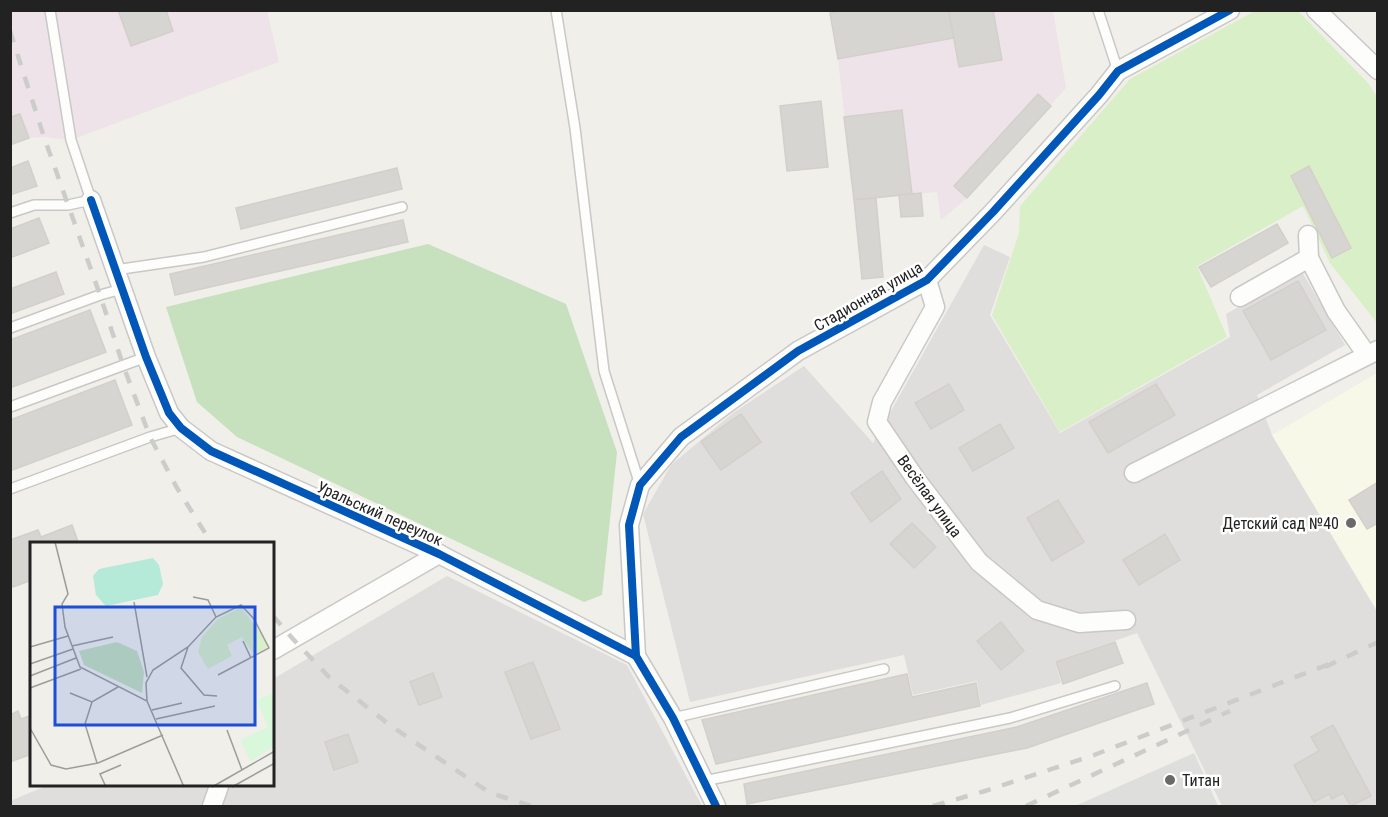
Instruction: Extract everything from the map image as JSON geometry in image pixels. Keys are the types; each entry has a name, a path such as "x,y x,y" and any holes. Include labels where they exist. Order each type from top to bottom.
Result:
{"street":[{"name":"Стадионная улица","path":"636,657 629,525 640,485 681,437 798,351 927,280 993,212 1118,72 1230,10"},
{"path":"1316,10 1377,70"},
{"name":"Уральский переулок","path":"91,200 146,357 169,413 181,428 211,451 439,554 636,657"},
{"path":"1134,473 1372,353 1336,311 1309,258 1308,235"},
{"path":"1240,297 1309,258"},
{"name":"Весёлая улица","path":"927,280 934,307 882,402 877,422 915,478 979,562 1037,610 1079,623 1126,620"},
{"path":"274,649 439,554"},
{"path":"636,657 673,718 716,807"},
{"path":"212,807 219,787"}],"lane":[{"path":"10,213 34,205 68,205 91,200 71,140 50,10"},
{"path":"556,10 575,128 604,371 640,485"},
{"path":"1098,10 1118,72"},
{"path":"115,270 204,257 402,207"},
{"path":"10,328 100,295 122,290"},
{"path":"10,407 146,357"},
{"path":"10,489 150,437 181,428"},
{"path":"673,718 884,669"},
{"path":"704,781 1010,718 1115,686"}],"shaded area":[{"path":"844,10 1053,11 1066,88 967,198 941,220 937,192 854,200 838,59 830,13"},
{"path":"11,11 267,11 279,62 71,140 29,138 11,145"},
{"path":"984,245 1010,257 990,315 1060,433 1230,337 1226,314 1302,272 1345,345 1257,395 1272,435 1377,611 1377,806 1222,806 1137,633 1055,662 1061,683 981,705 977,681 913,695 904,655 690,702 643,514 671,465 733,413 804,366 873,443"},
{"name":"Детский сад №40","path":"1377,373 1377,611 1272,435"},
{"path":"447,576 627,665 702,806 11,806 10,801 44,787 274,787 274,678"},
{"name":"Титан","path":"1194,753 1218,806 1075,806"}],"green space":[{"path":"1255,11 1298,11 1368,83 1377,97 1377,323 1330,263 1303,206 1197,266 1227,337 1060,432 992,315 1019,233 1020,206 1130,79"},
{"path":"428,244 566,304 617,452 602,595 584,602 237,437 197,402 166,307"}],"building":[{"path":"118,10 166,10 173,31 131,46"},
{"path":"844,10 949,10 954,38 838,59 830,13"},
{"path":"993,10 1002,60 959,67 949,12"},
{"path":"1038,94 1051,106 967,198 954,186"},
{"path":"821,101 828,167 787,171 780,106"},
{"path":"902,110 912,194 854,200 844,117"},
{"path":"20,114 29,138 10,145 10,117"},
{"path":"28,161 37,186 10,195 10,168"},
{"path":"1309,166 1351,248 1332,258 1291,176"},
{"path":"397,168 402,189 241,229 236,208"},
{"path":"921,193 923,216 901,217 899,195"},
{"path":"876,198 883,277 862,279 854,200"},
{"path":"39,218 49,243 10,258 10,229"},
{"path":"403,220 408,242 175,295 170,274"},
{"path":"1277,224 1288,243 1211,287 1199,267"},
{"path":"56,272 64,294 10,314 10,289"},
{"path":"1298,281 1326,330 1271,360 1243,311"},
{"path":"90,310 106,352 10,388 10,340"},
{"path":"115,380 132,425 10,471 10,420"},
{"path":"949,384 964,410 931,429 915,403"},
{"path":"1156,384 1175,415 1108,453 1089,422"},
{"path":"741,414 761,442 721,470 701,442"},
{"path":"1000,424 1014,448 973,471 959,448"},
{"path":"882,471 901,499 871,522 851,493"},
{"path":"1378,482 1378,523 1367,529 1349,500"},
{"path":"1058,500 1084,542 1052,561 1027,518"},
{"path":"912,523 936,547 914,568 890,544"},
{"path":"72,525 78,542 30,542 30,581 13,587 10,581 10,540 38,530 41,537"},
{"path":"1165,534 1180,560 1139,585 1123,560"},
{"path":"1001,622 1024,651 1001,670 977,641"},
{"path":"1115,642 1123,663 1063,684 1056,662"},
{"path":"533,662 560,729 531,739 505,672"},
{"path":"433,673 442,697 419,705 410,682"},
{"path":"907,674 912,697 976,683 980,706 716,764 702,720"},
{"path":"1147,683 1154,704 1027,748 747,804 744,784 1017,727"},
{"path":"18,711 21,719 30,716 30,755 10,762 10,715"},
{"path":"1333,725 1371,796 1351,806 1343,793 1332,799 1329,794 1314,802 1294,765 1319,751 1311,737"},
{"path":"348,734 358,762 334,770 325,742"}],"railway":[{"path":"10,31 44,137 150,437 177,488 211,542"},
{"path":"274,617 329,677 391,726 490,793 532,806"},
{"path":"1325,667 1378,642"},
{"path":"933,806 1094,755 1332,663"},
{"path":"1026,806 1230,711"}],"cycle path":[{"path":"636,656 629,525 640,485 681,437 798,351 927,280 993,212 1118,71 1230,10"},
{"path":"91,200 146,357 169,413 181,428 211,451 439,554 636,656 673,718 716,806"}],"place":[{"name":"Детский сад №40","path":"1351,523"},
{"name":"Титан","path":"1170,780"}]}
